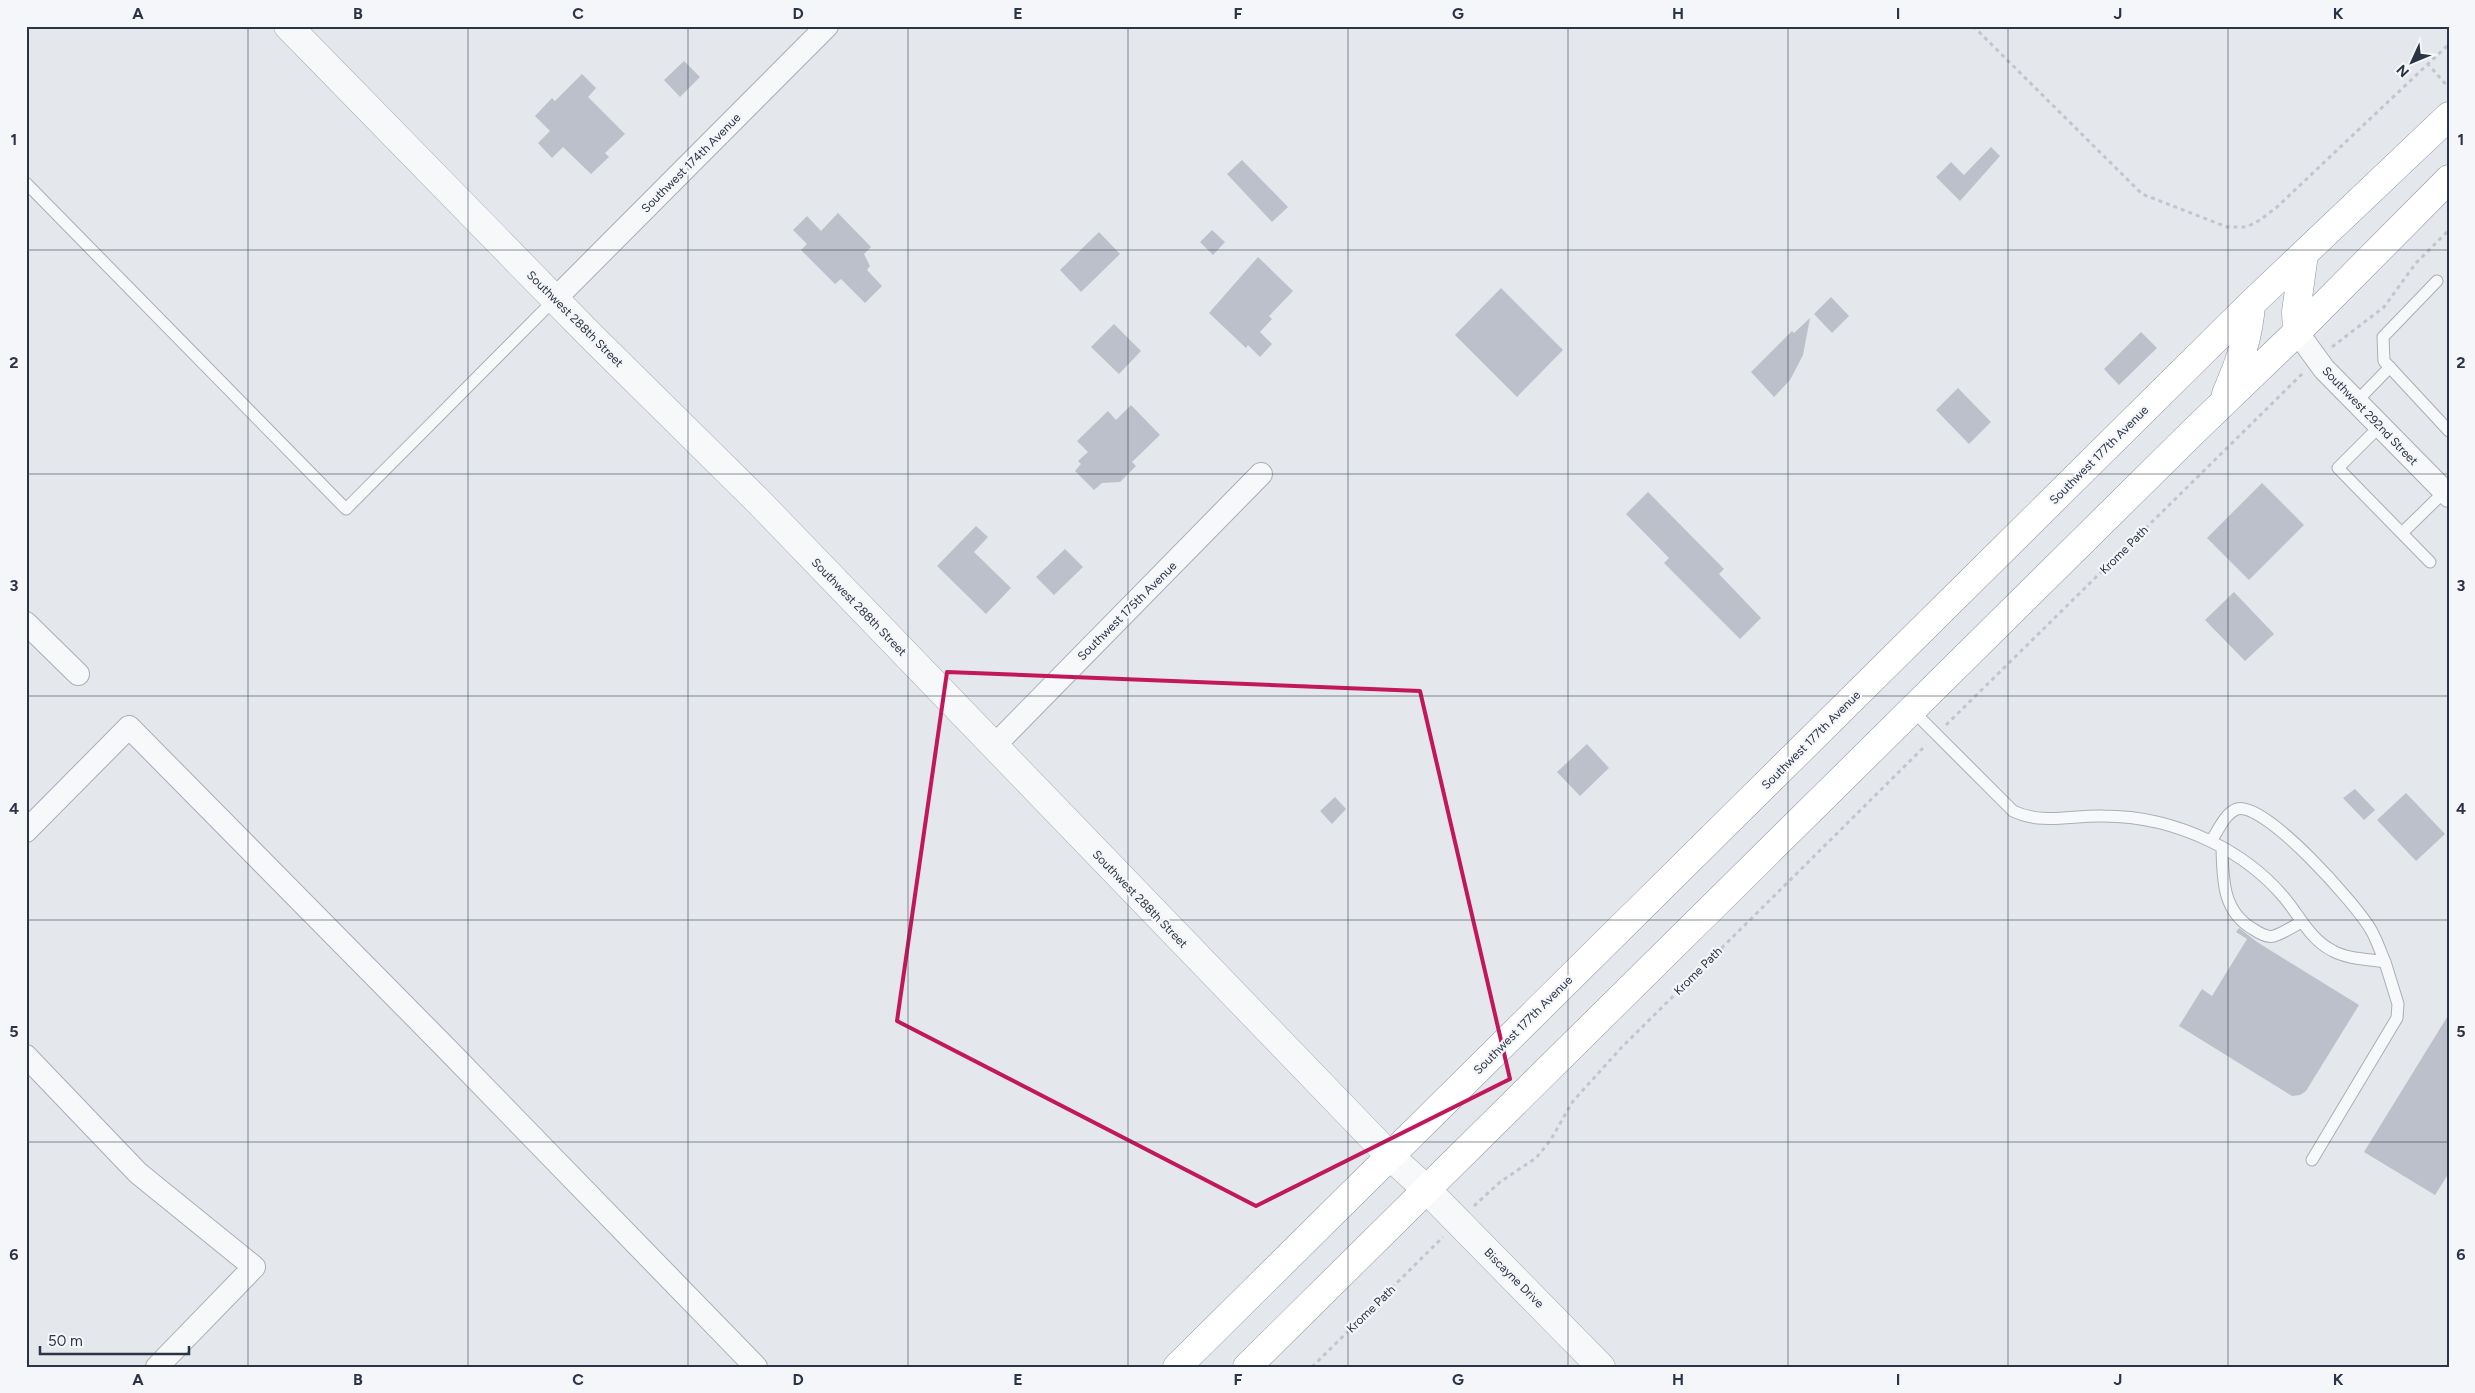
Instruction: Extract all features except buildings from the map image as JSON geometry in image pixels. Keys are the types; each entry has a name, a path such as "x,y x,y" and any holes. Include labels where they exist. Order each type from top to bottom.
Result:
{"highway":[{"name":"Southwest 177th Avenue","path":"1177,1367 2251,304 2449,116"},
{"path":"1247,1367 2221,404 2297,332 2449,179"},
{"path":"2297,332 2296,312 2304,254"},
{"path":"2221,404 2245,346 2250,324 2251,304"}],"street":[{"name":"Southwest 288th Street","path":"288,26 555,299 765,509 1390,1156 1427,1190"},
{"name":"Southwest 174th Avenue","path":"555,299 826,26"},
{"name":"Southwest 292nd Street","path":"2297,332 2317,361 2446,494"},
{"name":"Southwest 175th Avenue","path":"993,747 1262,474"},
{"path":"26,623 78,674"},
{"path":"26,831 129,727 444,1046 756,1367"},
{"path":"26,1056 138,1173 254,1267 157,1367"},
{"name":"Biscayne Drive","path":"1427,1190 1601,1367"}],"lane":[{"path":"26,183 346,509 555,299"},
{"path":"2437,281 2383,338 2384,361 2449,431"},
{"path":"2356,402 2390,367"},
{"path":"2380,426 2338,468 2430,562"},
{"path":"2402,533 2446,494"},
{"path":"1912,710 2002,801 2023,816 2042,819 2101,816 2132,818 2178,828 2211,842 2243,859 2270,882 2313,935 2332,951 2347,956 2384,962"},
{"path":"2211,842 2229,814 2238,809 2258,813 2317,864 2371,929 2396,996 2397,1018 2312,1160"},
{"path":"2222,848 2223,885 2238,917 2260,934 2272,936 2302,922"}],"path":[{"path":"1972,26 2142,194 2227,227 2247,227 2277,207 2449,44"},
{"path":"2427,64 2449,88"},
{"path":"2328,351 2384,308 2416,263 2449,230"},
{"name":"Krome Path","path":"1945,726 2303,373"},
{"name":"Krome Path","path":"1477,1203 1500,1182 1536,1158 1550,1141 1573,1101 1622,1047 1928,744"},
{"name":"Krome Path","path":"1312,1367 1430,1250"}],"highlighted area":[{"path":"947,672 1420,691 1510,1079 1256,1206 897,1021"}]}
